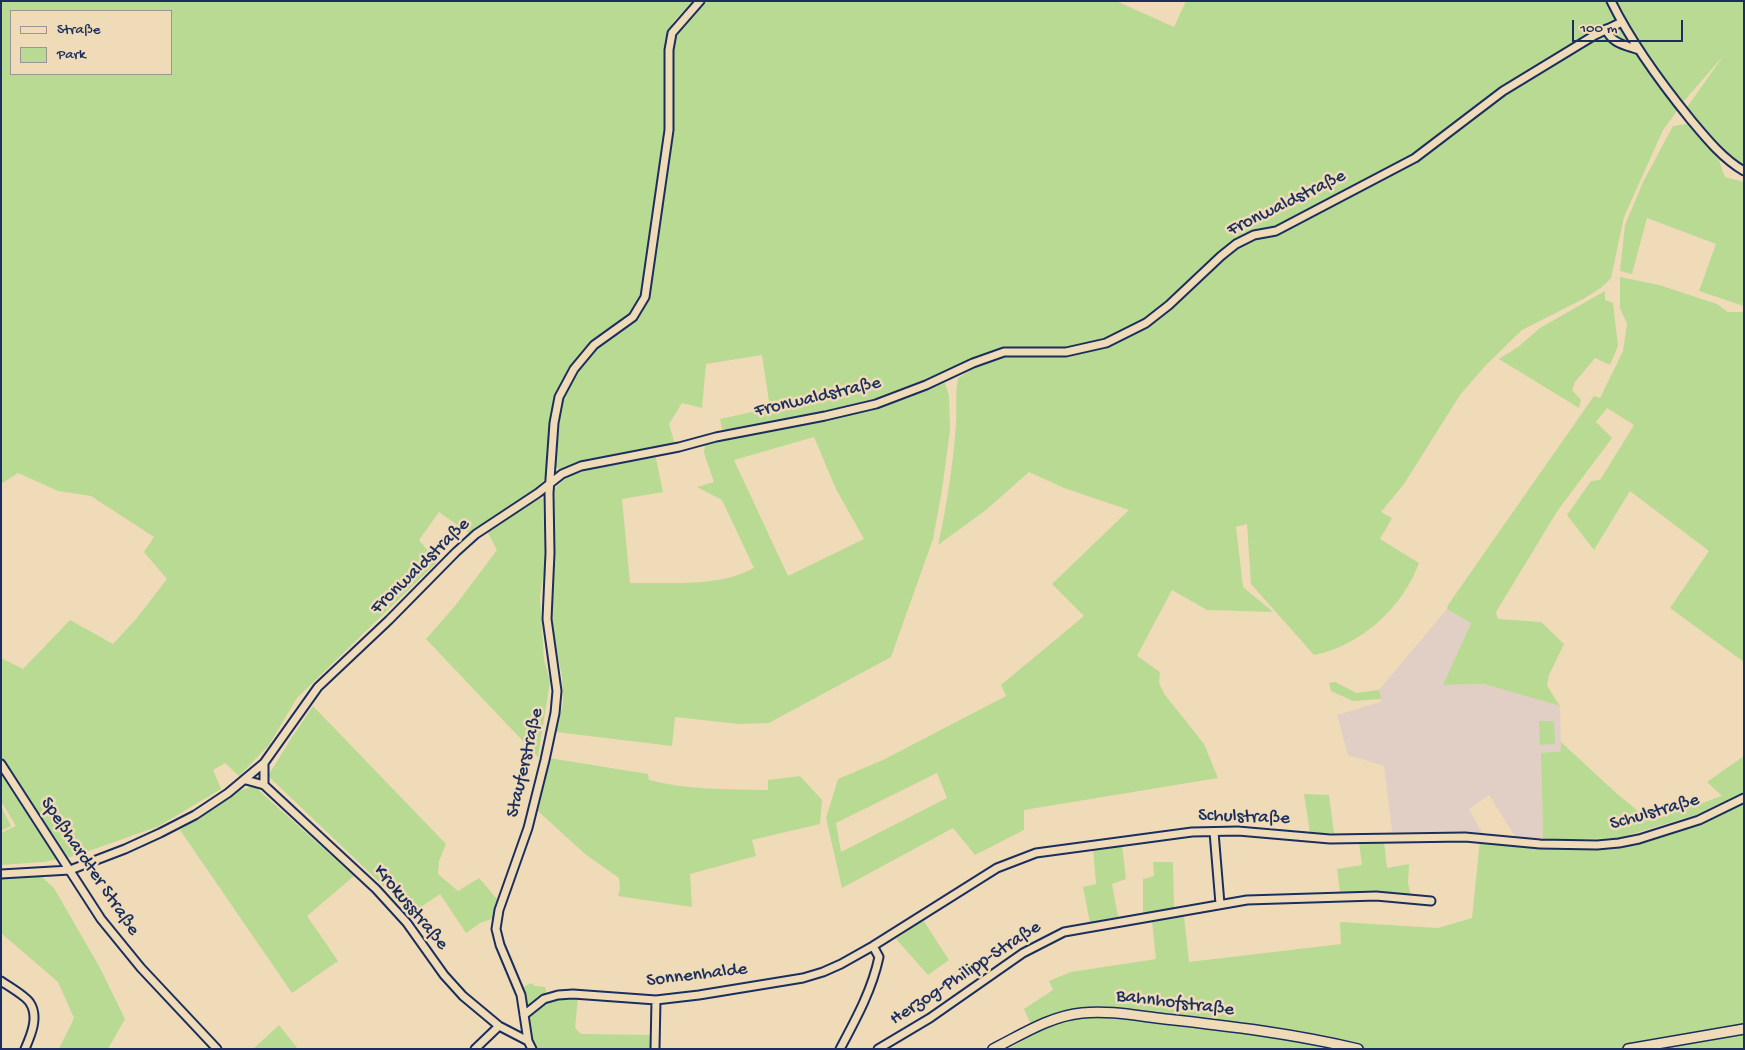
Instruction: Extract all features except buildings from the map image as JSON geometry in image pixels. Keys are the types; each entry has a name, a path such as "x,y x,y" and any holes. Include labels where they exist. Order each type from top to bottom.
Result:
{"street":[{"name":"Stauferstraße","path":"528,1041 522,995 500,945 496,929 499,910 528,828 545,760 556,698 556,675 547,619 550,553 550,484 554,423 559,397 574,369 594,345 633,317 645,297 669,130 669,50 672,33 700,1"},
{"path":"1612,1 1639,50 1668,92 1708,140 1744,171"},
{"name":"Fronwaldstraße","path":"1,874 70,870 125,849 195,815 246,780 264,763 318,687 389,620 456,552 476,534 538,493 562,474 580,466 679,447 716,437 876,404 1004,352 1066,352 1106,343 1146,323 1169,305 1236,244 1254,235 1276,231 1415,158 1503,92 1606,29 1622,22"},
{"path":"1606,29 1609,38 1639,50"},
{"path":"264,763 264,785"},
{"name":"Speßhardter Straße","path":"1,764 101,919 141,968 217,1049"},
{"name":"Krokusstraße","path":"246,780 264,785 376,889 407,923 444,975 463,996 498,1026 528,1041"},
{"name":"Schulstraße","path":"872,946 997,868 1030,855 1192,832 1238,831 1330,839 1465,837 1533,843 1611,844 1639,839 1700,820 1744,798"},
{"path":"1214,832 1220,904"},
{"name":"Herzog-Philipp-Straße","path":"878,1049 930,1018 1023,953 1064,932 1248,900 1376,896 1431,901"},
{"path":"840,1049 872,983 879,956 872,946"},
{"name":"Sonnenhalde","path":"524,1015 544,999 558,995 573,994 656,1000 803,978 841,964 872,946"},
{"path":"1,981 31,1004 35,1018 30,1039 25,1049"},
{"path":"655,1049 656,1000"},
{"name":"Bahnhofstraße","path":"994,1049 1042,1024 1061,1017 1081,1013 1105,1012 1281,1034 1358,1049"},
{"path":"476,1049 498,1026"},
{"path":"1628,1049 1744,1029"},
{"path":"528,1041 532,1049"}],"shaded area":[{"path":"1447,609 1471,623 1443,685 1484,684 1560,706 1561,751 1541,753 1543,840 1516,838 1489,795 1469,809 1483,834 1392,832 1384,766 1348,755 1337,715 1381,702 1379,690"}],"green space":[{"path":"1,1 693,1 673,22 664,49 664,130 650,241 663,191 674,37 679,28 703,1 1116,1 1174,27 1186,1 1744,1 1744,167 1722,149 1687,107 1724,55 1685,100 1663,130 1624,217 1611,278 1602,287 1585,298 1522,330 1486,365 1460,395 1404,484 1381,512 1392,518 1380,539 1419,563 1412,579 1391,609 1364,634 1348,643 1314,655 1251,584 1247,524 1236,527 1243,587 1273,612 1207,610 1172,590 1137,656 1160,672 1159,683 1165,695 1204,744 1218,778 1024,810 1024,830 975,855 953,828 842,888 826,818 838,779 883,760 1006,696 1001,685 1084,616 1052,584 1129,510 1064,488 1029,472 986,510 938,545 947,500 953,454 958,378 981,364 970,359 944,374 874,400 782,421 729,430 722,429 720,419 770,408 762,355 706,364 702,408 682,403 669,424 675,445 632,451 590,460 563,470 555,467 555,446 562,396 583,360 573,364 557,395 548,474 543,482 513,506 470,534 439,512 419,540 437,562 297,698 269,745 239,776 225,763 213,770 221,789 159,826 75,856 43,862 1,865 1,833 16,826 1,801 1,658 23,669 70,620 113,644 136,619 167,579 144,552 154,537 91,496 58,491 18,473 1,484","holes":["937,773 947,798 841,852 836,823"]},
{"path":"1687,124 1719,160 1725,177 1744,182 1744,306 1699,291 1716,244 1647,218 1632,274 1620,271 1625,225 1643,182 1673,126"},
{"path":"1620,277 1659,285 1717,304 1728,312 1744,312 1744,662 1670,608 1709,551 1630,491 1594,550 1567,515 1591,481 1600,480 1634,425 1607,408 1596,422 1612,438 1558,510 1496,612 1498,619 1541,622 1564,644 1549,675 1547,686 1560,706 1484,684 1443,685 1471,623 1447,609 1448,605 1594,396 1600,398 1623,351 1627,324 1620,308"},
{"path":"1605,291 1605,300 1613,303 1618,346 1610,365 1595,358 1575,382 1572,390 1581,400 1579,408 1499,359 1518,347 1540,328"},
{"path":"945,383 949,396 950,430 933,539 891,657 769,723 739,724 675,717 672,746 556,732 563,703 562,676 551,624 555,488 567,477 606,463 655,454 663,492 622,499 630,583 694,583 725,579 754,568 722,500 697,487 714,482 704,453 705,444 794,427 878,407","holes":["814,437 836,489 864,539 788,576 734,460"]},
{"path":"539,499 543,499 545,564 540,597 544,660 550,681 538,757 426,639 455,606 497,550 487,531"},
{"path":"1335,682 1356,693 1379,690 1381,699 1353,701 1331,691 1329,683"},
{"path":"313,706 446,844 439,861 438,874 458,891 479,878 497,899 494,918 480,923 466,933 440,894 412,913 268,776"},
{"path":"1539,721 1554,721 1555,744 1540,745"},
{"path":"1561,742 1615,792 1650,821 1722,796 1707,782 1744,756 1744,793 1730,802 1705,812 1619,838 1543,840 1541,753 1561,751"},
{"path":"549,758 648,774 649,780 678,786 768,790 768,780 800,776 822,800 820,824 752,840 756,856 690,874 692,907 618,896 620,889 619,878 585,854 538,811"},
{"path":"254,786 354,876 307,916 338,961 292,993 180,830 238,791"},
{"path":"1304,794 1329,795 1334,833 1310,833"},
{"path":"1744,802 1744,1049 1008,1049 1035,1034 1024,1009 1053,990 1049,981 1071,972 1156,959 1152,921 1184,916 1189,962 1341,944 1340,922 1438,928 1472,918 1480,840 1588,848 1702,821 1735,808"},
{"path":"1,806 11,826 1,831"},
{"path":"1384,842 1387,868 1409,864 1408,884 1411,895 1367,891 1340,892 1337,869 1362,865 1359,843"},
{"path":"1122,844 1126,879 1112,884 1118,917 1090,923 1083,887 1096,884 1093,848"},
{"path":"1153,862 1173,862 1174,908 1143,913 1143,879 1154,876"},
{"path":"41,876 54,888 100,968 125,1019 108,1049 59,1049 74,1018 58,982 1,933 1,878"},
{"path":"923,920 949,960 928,975 896,939"},
{"path":"531,983 535,986 545,987 547,996 532,1007 527,1005 523,987"},
{"path":"554,997 578,997 575,1028 581,1034 653,1035 652,1049 537,1049 532,1038 529,1017 536,1007"},
{"path":"279,1025 298,1049 253,1049"}]}
